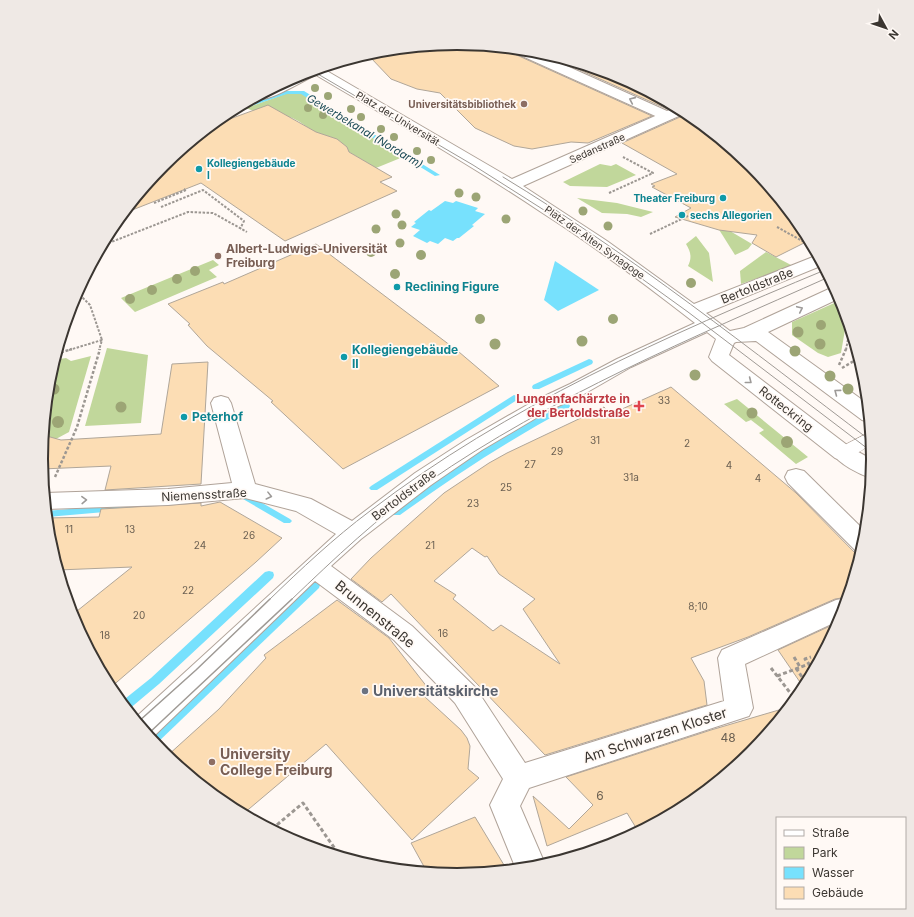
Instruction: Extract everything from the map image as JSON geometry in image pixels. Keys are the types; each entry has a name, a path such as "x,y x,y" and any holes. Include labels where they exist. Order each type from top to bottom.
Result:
{"street":[{"path":"535,57 667,116"},
{"name":"Platz der Universität","path":"321,73 476,164"},
{"name":"Sedanstraße","path":"511,185 676,113"},
{"name":"Platz der Alten Synagoge","path":"476,164 601,244 709,324"},
{"name":"Bertoldstraße","path":"693,311 815,262"},
{"path":"709,324 727,338 748,334 832,295"},
{"name":"Bertoldstraße","path":"146,725 314,567 353,533 424,479 507,425 624,363 709,324"},
{"path":"748,334 762,336 863,411"},
{"name":"Rotteckring","path":"727,338 719,357 843,453 866,466"},
{"path":"222,403 245,490"},
{"path":"796,477 858,539"},
{"name":"Niemensstraße","path":"50,501 168,497 245,490 303,505 353,533"},
{"name":"Brunnenstraße","path":"314,567 403,633 465,695 519,778"},
{"name":"Am Schwarzen Kloster","path":"519,778 739,708 731,658 837,611"},
{"path":"519,778 505,805 529,861"}],"lane":[{"path":"843,453 865,440"}],"path":[{"path":"609,193 653,173 624,158"},
{"path":"154,203 186,190 184,189"},
{"path":"161,207 202,190 244,221 240,229"},
{"path":"110,242 188,212 202,210 213,212 247,232"},
{"path":"650,234 688,216"},
{"path":"777,227 804,242"},
{"path":"66,457 75,433 102,340 90,305 82,297"},
{"path":"62,352 102,340"},
{"path":"839,366 846,354 848,340"},
{"path":"755,647 791,694"},
{"path":"777,676 809,664 805,659 811,656"},
{"path":"796,668 802,678"},
{"path":"276,825 303,803 335,849"}],"green space":[{"path":"288,93 303,94 403,157 376,168 349,152 343,143 315,132 292,118 256,111 247,108"},
{"path":"600,164 611,166 616,164 636,175 607,187 570,186 563,182"},
{"path":"577,198 617,203 653,212 641,217 627,214 602,213"},
{"path":"718,228 730,231 752,244 748,249 735,255"},
{"path":"696,236 709,253 713,282 688,266 690,255 686,244"},
{"path":"766,252 793,266 741,284 740,271"},
{"path":"213,260 219,265 209,270 217,277 135,312 121,298"},
{"path":"835,303 845,330 841,353 828,357 818,353 792,335 792,322"},
{"path":"107,348 148,355 141,423 85,426"},
{"path":"91,356 69,432 56,439 49,437 51,405 56,379 61,359 66,358 71,361"},
{"path":"737,399 808,457 796,464 759,433 764,430 751,420 746,422 724,404"}],"water":[{"path":"445,201 453,203 456,201 478,208 475,211 485,214 472,225 474,226 453,241 445,238 438,244 430,241 427,243 413,236 420,230 411,227 416,223 414,222 429,210 431,211"},
{"path":"555,261 599,290 558,311 544,300"}],"building":[{"name":"Universitätsbibliothek","path":"430,50 484,50 510,53 652,116 588,143 571,142 532,149 514,146 475,128 440,93 417,89 391,79 371,58"},
{"path":"567,64 614,81 662,104 669,108 667,109"},
{"name":"Kollegiengebäude I","path":"268,105 316,132 337,139 347,147 349,152 392,177 380,182 397,191 285,241 201,183 133,210 149,189 168,169 187,151 227,120"},
{"path":"681,116 727,151 746,169 765,189 804,243 776,257 752,243 757,235 719,230 675,217 691,208 652,187 655,186 651,184 677,174 622,143"},
{"name":"Kollegiengebäude II","path":"316,244 459,352 499,386 343,469 271,402 273,401 207,346 188,325 190,324 168,304 223,282 224,284"},
{"name":"Peterhof","path":"208,362 201,484 105,490 111,466 48,469 49,437 61,440 161,434 172,364"},
{"path":"671,387 796,493 855,553 841,598 835,599 748,637 691,658 704,681 707,705 545,755 391,594 382,602 351,579 371,558 444,493 489,463 507,453 604,407 611,414","holes":["472,548 485,557 487,556 499,574 535,599 523,609 560,664 501,625 493,631 453,599 456,595 434,581"]},
{"path":"220,502 282,538 115,683 90,639 77,611 132,567 64,570 52,518 99,517 101,509 201,503 201,506"},
{"path":"337,600 389,638 431,692 425,697 461,730 467,738 470,746 468,769 479,778 412,840 326,744 248,810 208,783 172,752 219,709 266,658 264,655"},
{"path":"830,626 800,682 778,650"},
{"path":"779,710 765,728 727,766 684,799 661,813 635,826 627,813 547,846 533,796 569,829 593,805 566,777 711,730"},
{"path":"475,817 504,865 457,868 424,866 411,843"}],"waterway":[{"name":"Gewerbekanal (Nordarm)","path":"256,103 286,92 302,92 437,175"},
{"path":"536,387 589,362"},
{"path":"374,488 514,398"},
{"path":"397,513 500,442 566,406"},
{"path":"241,496 245,496 287,521"},
{"path":"51,514 151,505"},
{"path":"129,702 155,681 269,575"},
{"path":"157,736 315,585"}],"tram line":[{"path":"318,74 473,165 566,224 702,323"},
{"path":"503,177 598,238 710,319"},
{"path":"710,319 821,272"},
{"path":"720,326 824,279"},
{"path":"702,323 710,319"},
{"path":"710,319 720,326"},
{"path":"269,600 318,554 357,521 422,473 477,438 532,406 589,376 702,323"},
{"path":"702,323 711,330"},
{"path":"711,330 720,326"},
{"path":"720,326 865,437"},
{"path":"291,600 340,553 392,509 428,482 475,451 573,395 711,330"},
{"path":"711,330 866,447"},
{"path":"142,719 196,670 270,599"},
{"path":"152,731 292,599"}],"place":[{"name":"Universitätsbibliothek","path":"524,104"},
{"name":"Kollegiengebäude I","path":"199,169"},
{"name":"Theater Freiburg","path":"723,198"},
{"name":"sechs Allegorien","path":"682,215"},
{"name":"Albert-Ludwigs-Universität Freiburg","path":"218,256"},
{"name":"Reclining Figure","path":"397,287"},
{"name":"Kollegiengebäude II","path":"344,357"},
{"name":"Lungenfachärzte in der Bertoldstraße","path":"639,406"},
{"name":"Peterhof","path":"184,417"},
{"name":"Universitätskirche","path":"365,691"},
{"name":"University College Freiburg","path":"212,762"}]}
